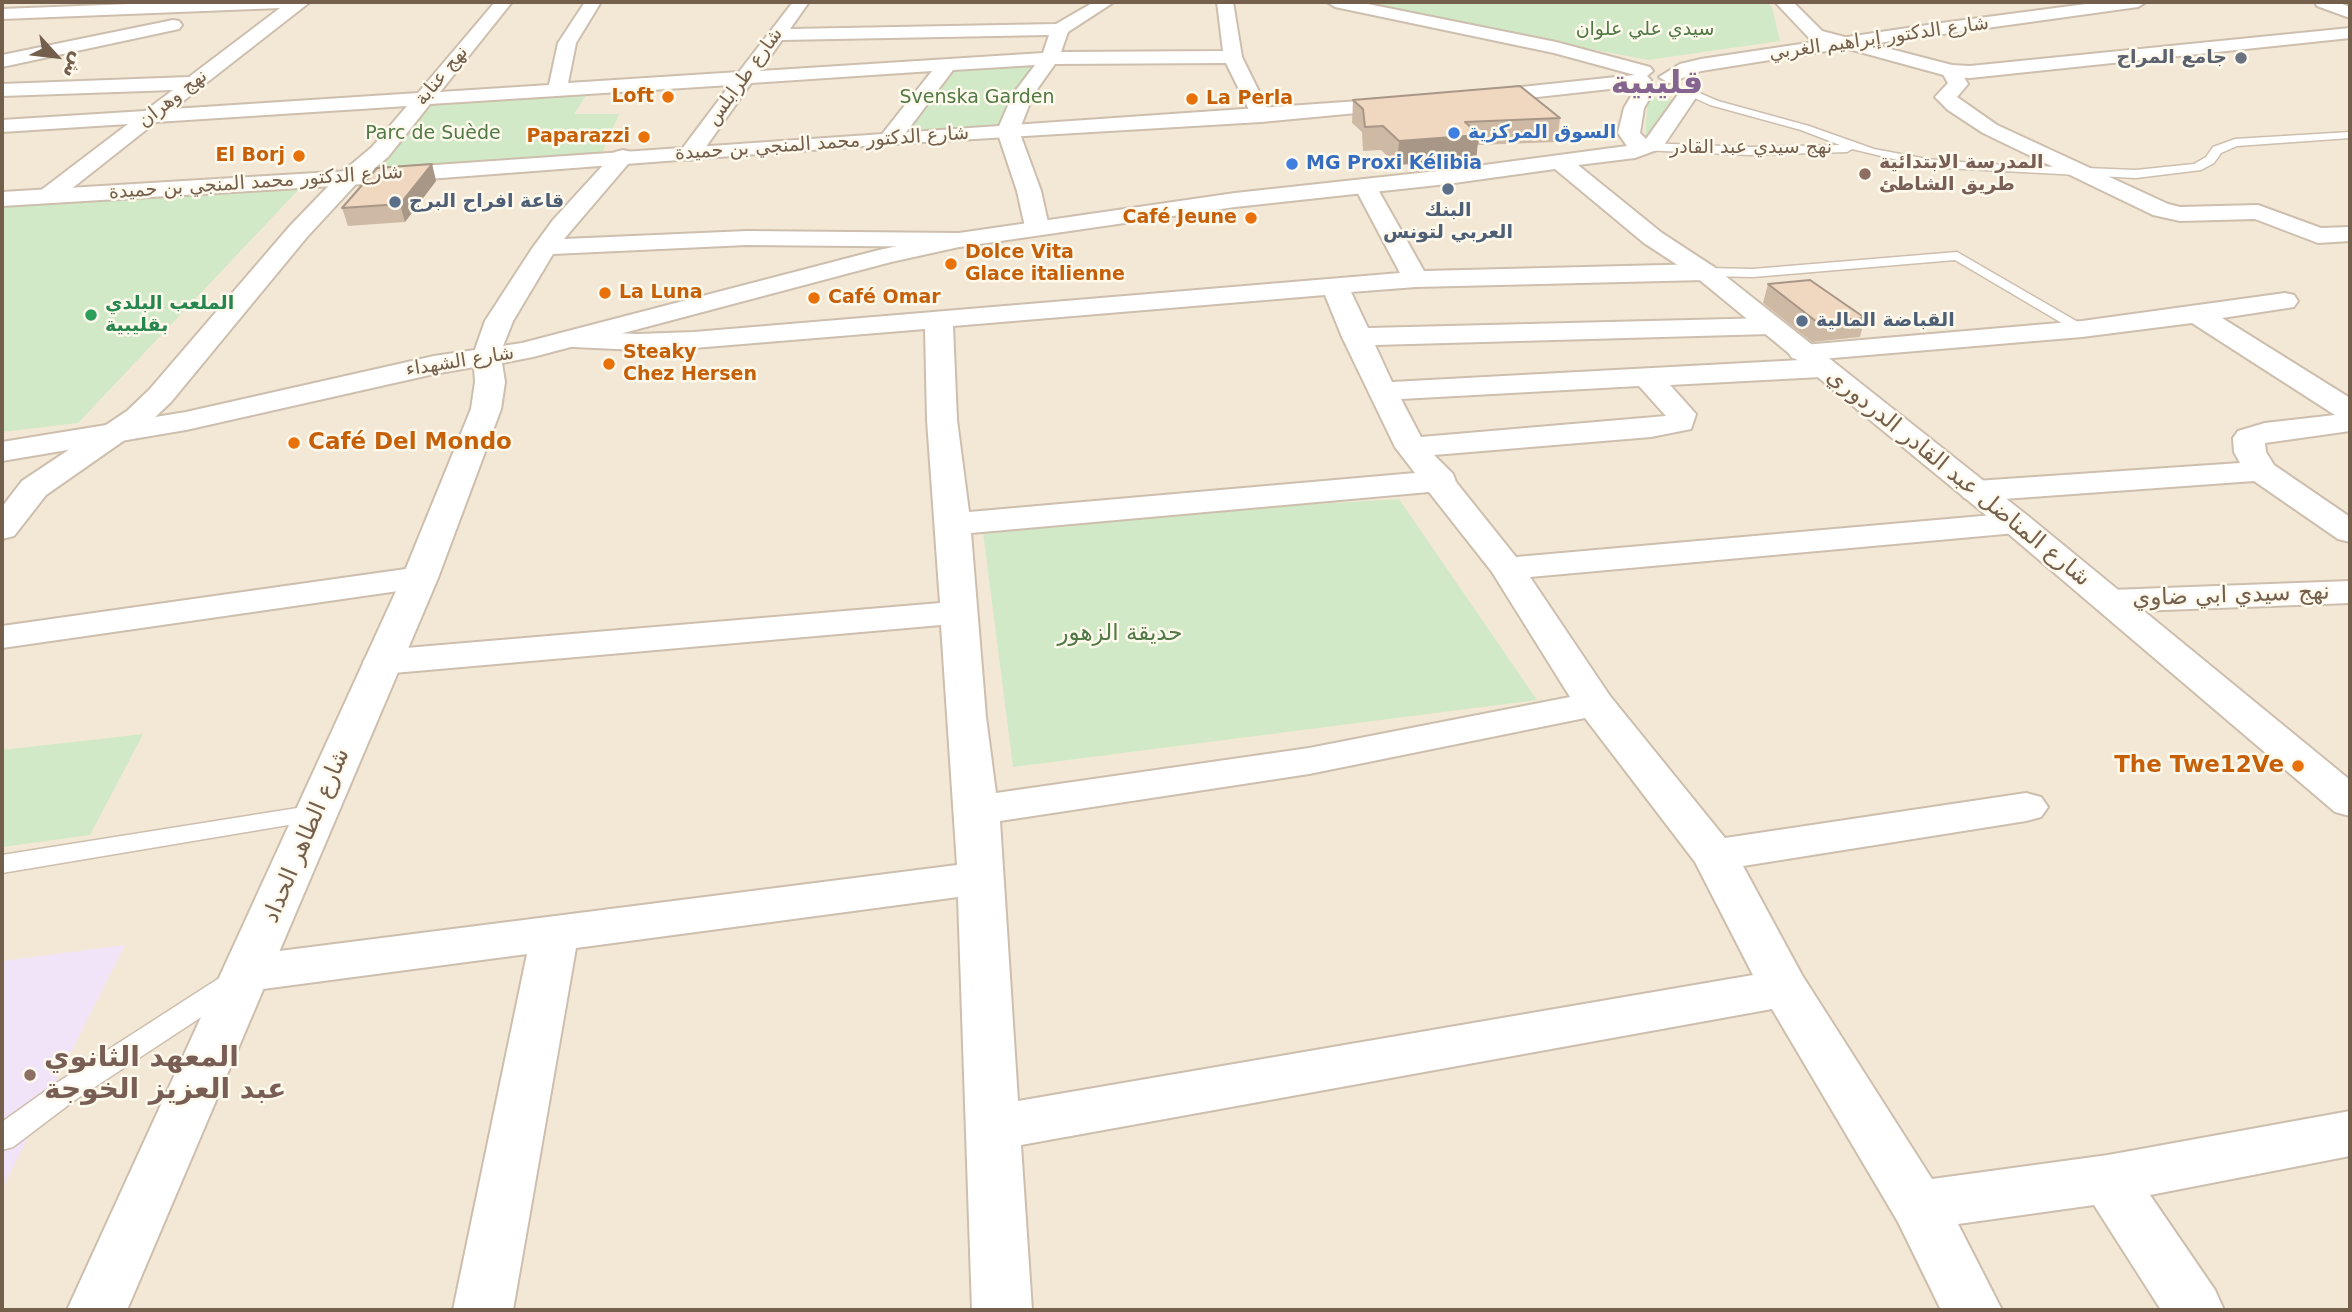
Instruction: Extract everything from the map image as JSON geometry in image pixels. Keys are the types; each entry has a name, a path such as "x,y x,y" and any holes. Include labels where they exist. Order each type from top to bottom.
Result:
{"street":[{"path":"8,13 76,6 300,2"},
{"name":"نهج وهران","path":"48,196 300,2"},
{"name":"نهج عنابة","path":"2,529 34,488 138,417 160,396 298,232 349,178 380,152 420,100 504,2"},
{"path":"557,91 567,43 593,2"},
{"name":"شارع طرابلس","path":"690,153 801,2"},
{"path":"775,34 1060,29 1106,2"},
{"path":"1224,2 1233,58 1261,116"},
{"path":"1335,2 1556,48 1600,60 1652,80"},
{"path":"1783,2 1802,18 1804,24 1816,35 1951,71 1978,72 2350,33"},
{"name":"شارع الدكتور إبراهيم الغربي","path":"1746,58 1934,29 2138,2"},
{"path":"2323,2 2350,13"},
{"path":"3,61 260,3"},
{"path":"3,61 76,6"},
{"path":"1037,227 1029,191 1008,131 1023,94 1050,58 1060,29"},
{"path":"2,126 1050,58 1233,58"},
{"path":"1646,147 1629,136 1634,108 1652,80 1687,68 1746,58"},
{"path":"623,158 562,225 499,321 499,357 888,255 959,240 1235,200 1625,153 1646,147 1660,137 1692,90 1709,74 1746,58"},
{"path":"890,138 946,66"},
{"path":"1951,71 1958,83 1945,97 1955,107 1990,129 2074,171 2171,213 2258,212 2318,236 2350,234"},
{"path":"1457,99 1652,80 1690,81 1692,90"},
{"path":"2,90 193,83"},
{"path":"1560,89 1634,108"},
{"name":"شارع الدكتور محمد المنجي بن حميدة","path":"2,199 349,178 1417,103"},
{"name":"شارع المناضل عبد القادر الدردوري","path":"1560,162 1653,238 1705,272 2016,523 2350,802"},
{"path":"1366,186 1416,279"},
{"path":"546,247 747,238 959,240"},
{"path":"573,339 637,342 694,340 939,322 1416,279 1705,272"},
{"path":"1334,285 1356,337 1411,447 1441,481 1507,568 1594,704 1714,855 1784,988 1918,1206 1972,1310"},
{"path":"1382,391 1646,377 2082,329 2285,301"},
{"path":"2197,314 2350,411"},
{"path":"939,322 942,420 953,524 957,613 977,810 995,1127 1002,1310"},
{"path":"1356,337 1770,326"},
{"name":"شارع الشهداء","path":"2,451 113,434 499,357"},
{"name":"شارع الشهداء","path":"2,471 176,442 294,416 499,357"},
{"name":"شارع الطاهر الحداد","path":"97,1310 248,973 420,578 486,409 490,382 499,357"},
{"path":"1411,447 1651,428 1680,422 1681,414 1646,377"},
{"path":"2350,422 2265,432 2249,438 2250,452 2261,471 2350,532"},
{"path":"1976,491 2261,471"},
{"path":"953,524 1441,481"},
{"path":"1507,568 2016,523"},
{"path":"2,637 420,578"},
{"name":"نهج سيدي ابي ضاوي","path":"2111,601 2350,592"},
{"path":"382,662 957,613"},
{"path":"977,810 1309,761 1594,704"},
{"path":"1714,855 2026,807"},
{"path":"248,973 979,878"},
{"path":"483,1310 555,933"},
{"path":"995,1127 1784,988"},
{"path":"1918,1206 2108,1179 2350,1134"},
{"path":"2108,1179 2194,1310"}],"lane":[{"path":"1692,90 1714,103 1805,128 1857,148 1927,163 1984,169 2136,174 2197,167 2210,160 2217,150 2235,143 2350,135"},
{"name":"نهج سيدي عبد القادر","path":"1646,147 1749,151 1857,148"},
{"path":"1705,272 1766,272 1957,256 2082,329"},
{"path":"2,863 316,813"},
{"path":"2,1139 65,1092 248,973"}],"shaded area":[{"name":"قليبية","path":"2,2 2350,2 2350,1310 2,1310"},
{"name":"المعهد الثانوي عبد العزيز الخوجة","path":"125,945 2,1189 2,961"}],"green space":[{"name":"سيدي علي علوان","path":"1347,2 1766,2 1772,7 1780,41 1648,60"},
{"name":"Svenska Garden","path":"1034,65 1008,125 896,133 936,71"},
{"name":"Parc de Suède","path":"587,94 574,114 619,114 602,153 363,169 416,104"},
{"path":"1648,97 1679,100 1645,139"},
{"name":"الملعب البلدي بقليبية","path":"300,188 78,423 2,432 2,207"},
{"name":"حديقة الزهور","path":"1399,499 1537,700 1013,767 982,524"},
{"path":"143,734 90,835 2,847 2,750"}],"building":[{"path":"1520,86 1560,118 1465,122 1479,135 1399,141 1383,126 1365,127 1363,109 1353,100"},
{"path":"432,164 400,204 342,208 377,168"},
{"path":"1810,280 1865,318 1817,322 1768,284"}],"place":[{"name":"جامع المراح","path":"2241,58"},
{"name":"Loft","path":"668,97"},
{"name":"La Perla","path":"1192,99"},
{"name":"السوق المركزية","path":"1454,133"},
{"name":"Paparazzi","path":"644,137"},
{"name":"El Borj","path":"299,156"},
{"name":"MG Proxi Kélibia","path":"1292,164"},
{"name":"المدرسة الابتدائية طريق الشاطئ","path":"1865,174"},
{"name":"البنك العربي لتونس","path":"1448,189"},
{"name":"قاعة افراح البرج","path":"395,202"},
{"name":"Café Jeune","path":"1251,218"},
{"name":"Dolce Vita Glace italienne","path":"951,264"},
{"name":"La Luna","path":"605,293"},
{"name":"Café Omar","path":"814,298"},
{"name":"الملعب البلدي بقليبية","path":"91,315"},
{"name":"القباضة المالية","path":"1802,321"},
{"name":"Steaky Chez Hersen","path":"609,364"},
{"name":"Café Del Mondo","path":"294,443"},
{"name":"The Twe12Ve","path":"2298,766"},
{"name":"المعهد الثانوي عبد العزيز الخوجة","path":"30,1075"}],"district":[{"name":"قليبية","path":"1657,85"}]}
